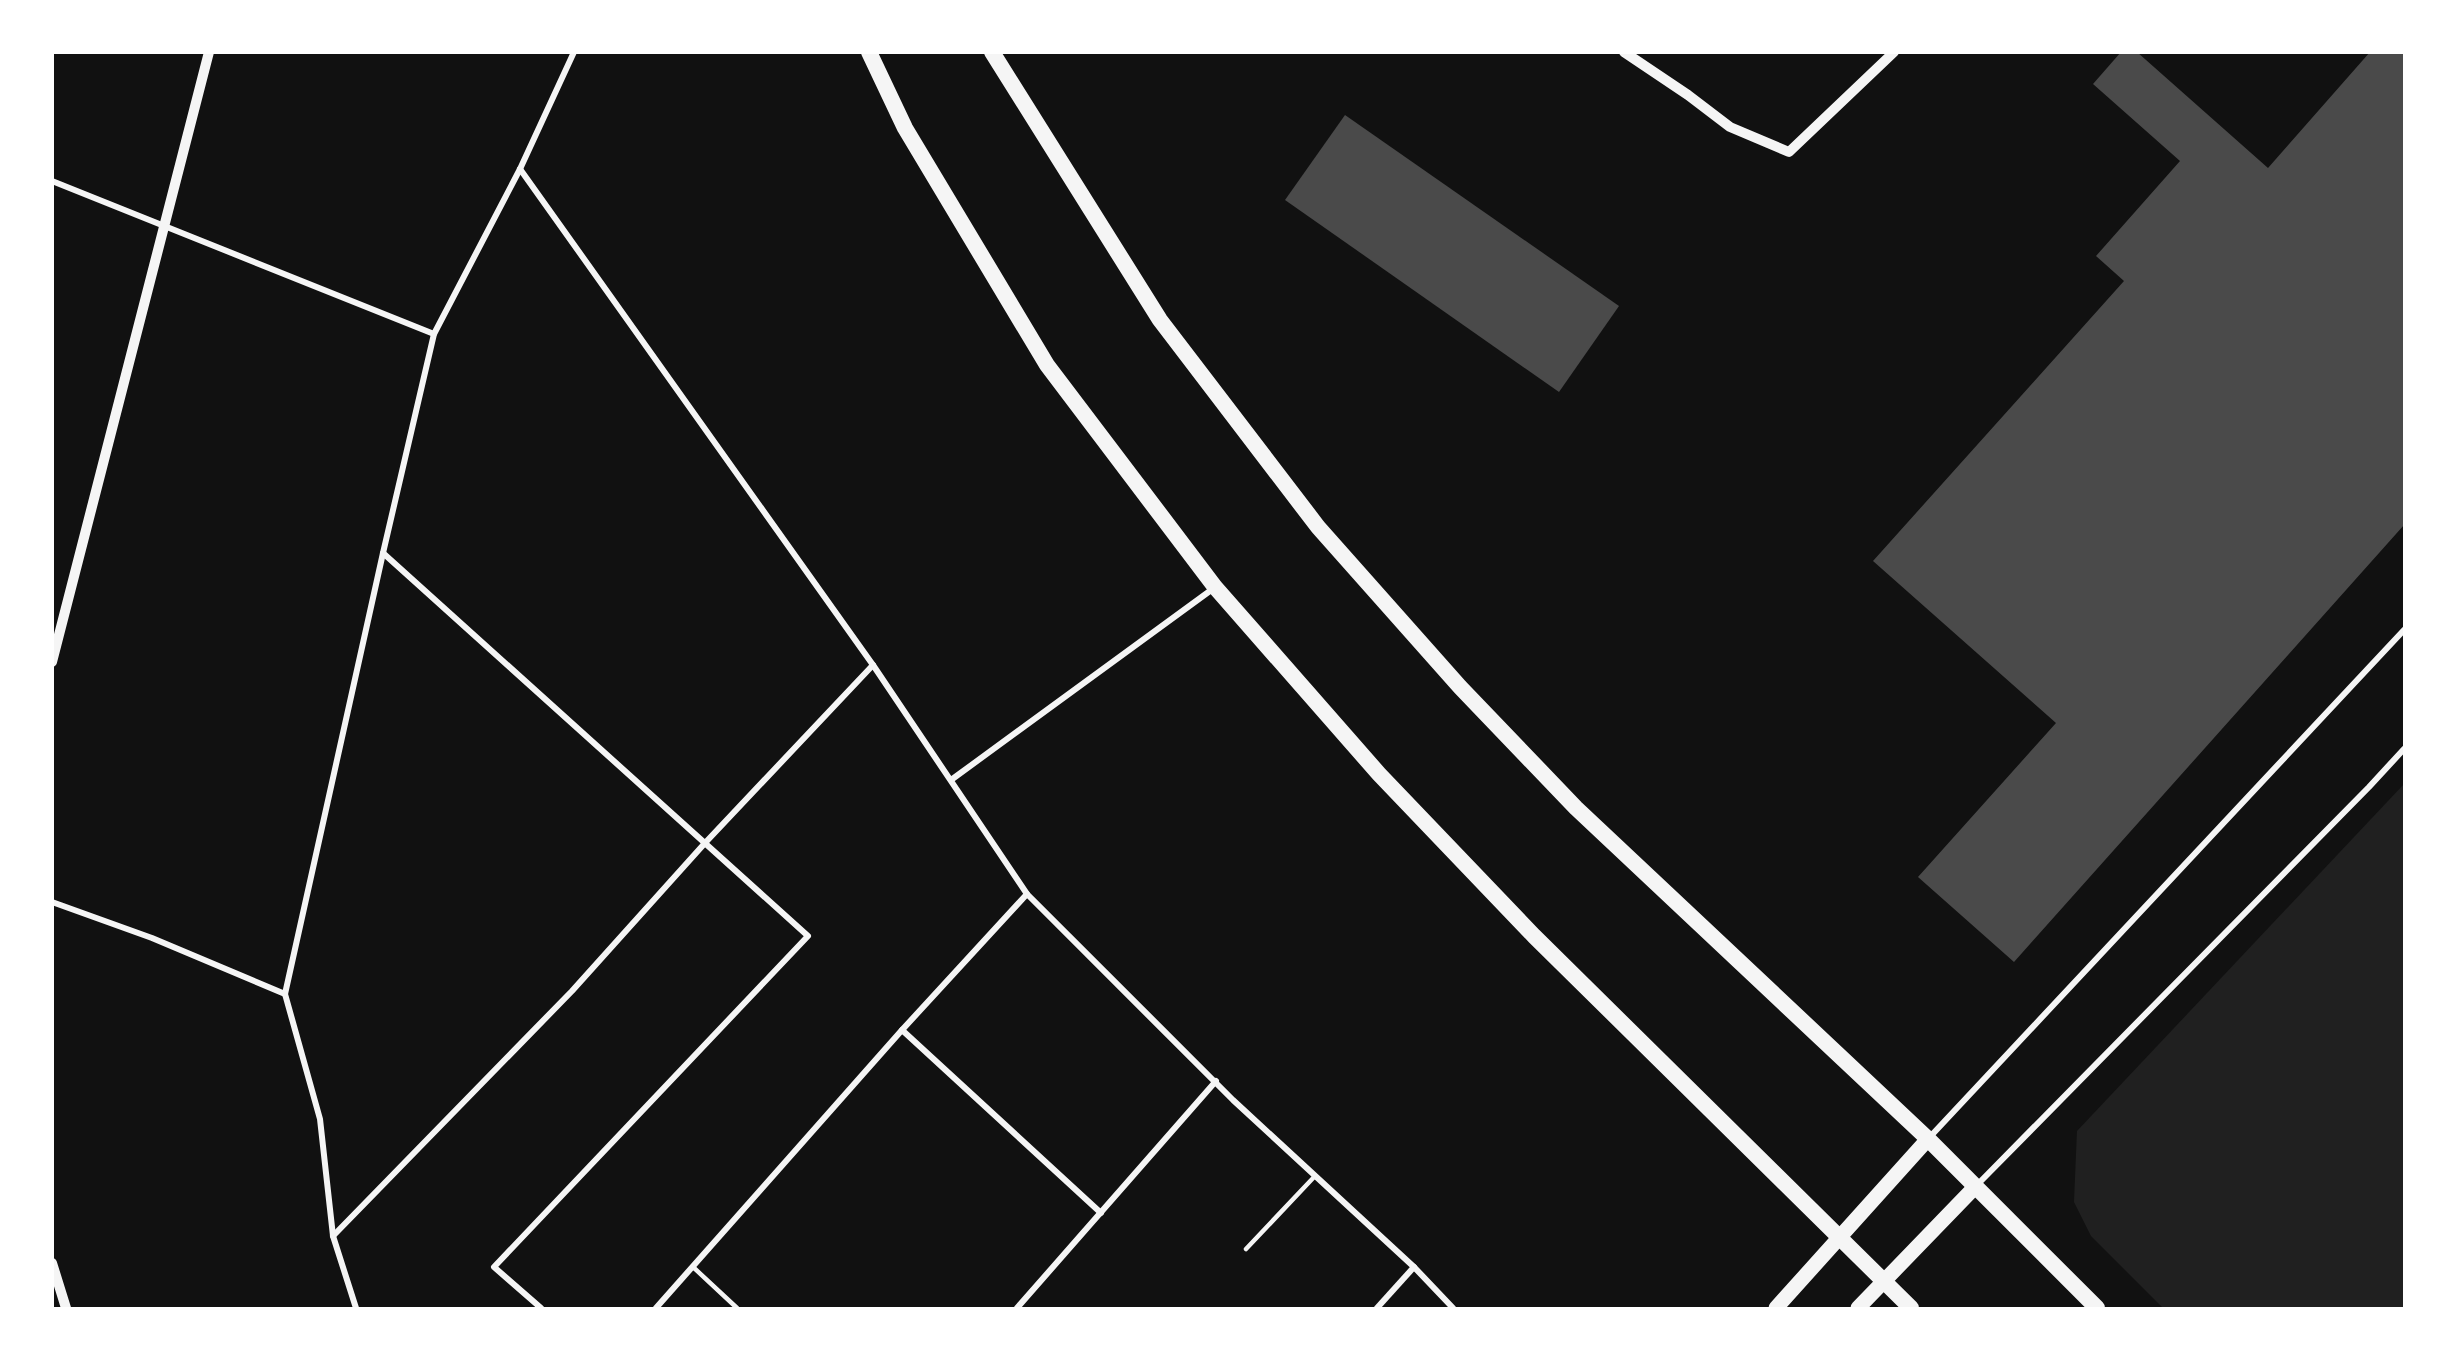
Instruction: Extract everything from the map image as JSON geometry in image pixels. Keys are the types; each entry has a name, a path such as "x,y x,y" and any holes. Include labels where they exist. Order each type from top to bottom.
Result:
{"highway":[{"path":"869,52 905,128 1047,365 1215,587 1379,774 1534,936 1911,1308"},
{"path":"992,52 1160,320 1318,527 1460,687 1576,808 1928,1139 2097,1308"}],"main road":[{"path":"1776,1308 1928,1139"},
{"path":"1858,1308 1975,1187"}],"street":[{"path":"52,662 209,52"},
{"path":"356,1308 333,1236 320,1119 285,994 382,553 434,334 520,169 574,52"},
{"path":"1624,52 1688,95 1730,127 1789,153 1894,52"},
{"path":"520,169 873,665 1027,894 1216,1082 1414,1267 1453,1308"},
{"path":"52,181 434,334"},
{"path":"382,553 808,936 495,1267 541,1308"},
{"path":"951,780 1215,587"},
{"path":"1928,1139 2404,630"},
{"path":"333,1236 572,990 705,843 873,665"},
{"path":"1975,1187 2404,749"},
{"path":"656,1308 902,1030 1027,894"},
{"path":"52,902 152,938 285,994"},
{"path":"902,1030 1101,1213"},
{"path":"1017,1308 1216,1082"},
{"path":"52,1263 66,1308"},
{"path":"1377,1308 1414,1267"}],"lane":[{"path":"1246,1249 1315,1176"},
{"path":"693,1267 737,1308"}],"shaded area":[{"path":"2404,784 2404,1308 2163,1308 2091,1236 2074,1202 2077,1131"}],"building":[{"path":"2121,52 2137,52 2268,168 2370,52 2404,52 2404,525 2014,962 1918,877 2056,723 1873,561 2124,281 2096,256 2180,161 2093,84"},
{"path":"1345,115 1619,306 1559,392 1285,200"}]}
